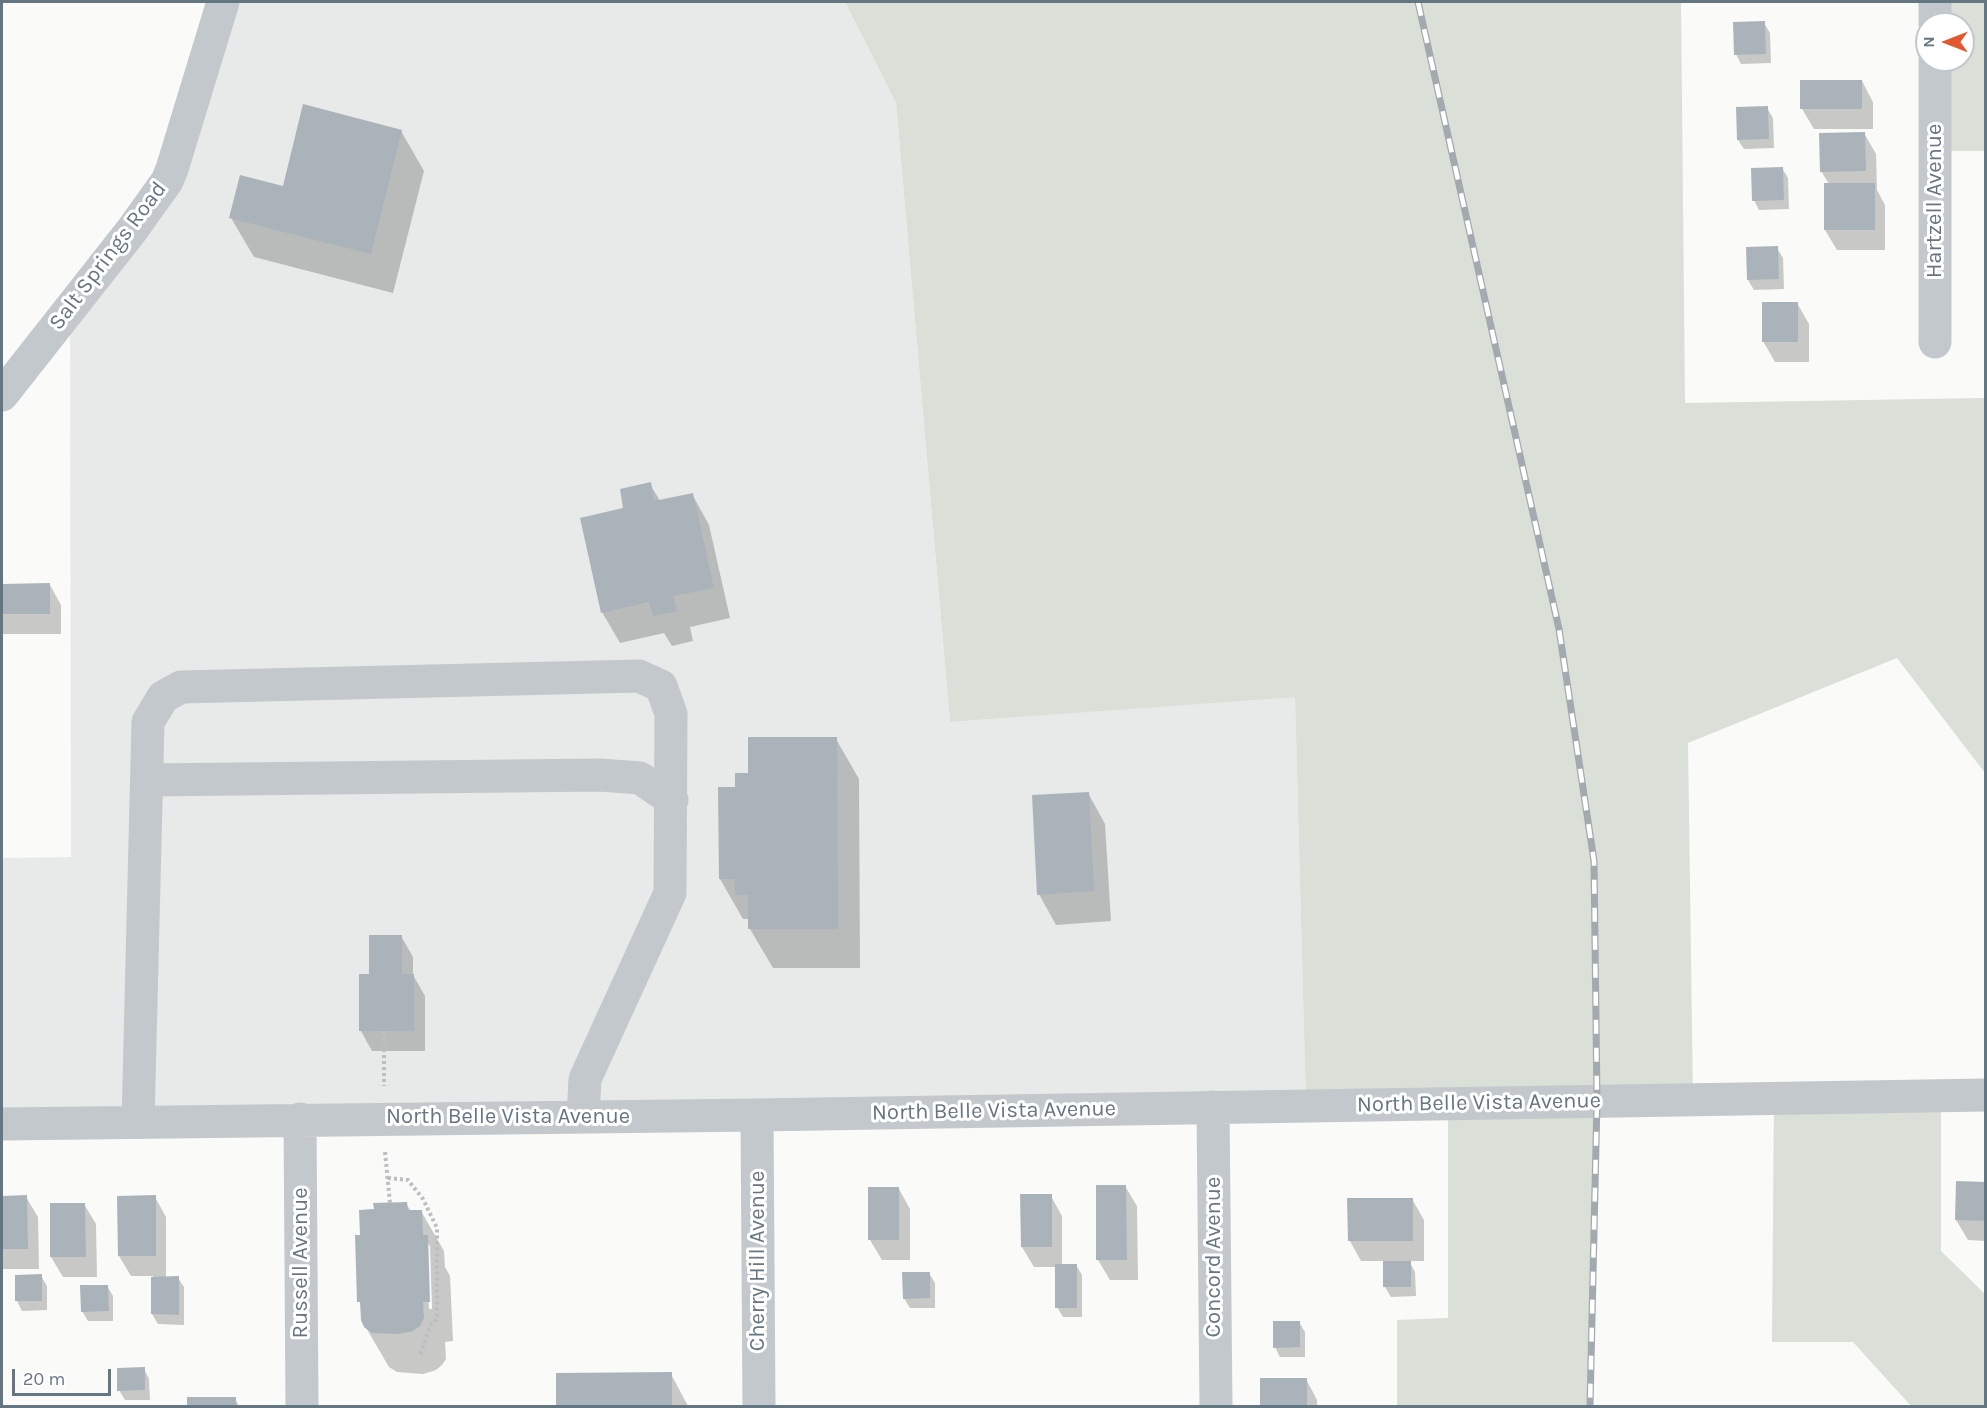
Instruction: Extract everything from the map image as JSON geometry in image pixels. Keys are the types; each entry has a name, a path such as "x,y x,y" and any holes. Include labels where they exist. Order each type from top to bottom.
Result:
{"street":[{"name":"Salt Springs Road","path":"6,376 132,230 167,182 223,2"},
{"name":"Hartzell Avenue","path":"1935,72 1935,342"},
{"path":"138,1122 148,722 163,697 181,687 639,676 661,686 671,714 670,893 585,1079 583,1117"},
{"path":"147,780 600,775 639,778 672,800"},
{"name":"North Belle Vista Avenue","path":"2,1124 757,1115 1986,1095"},
{"name":"Concord Avenue","path":"1213,1107 1215,1407"},
{"name":"Cherry Hill Avenue","path":"757,1115 759,1407"},
{"name":"Russell Avenue","path":"300,1119 302,1407"}],"path":[{"path":"384,1031 384,1091"},
{"path":"384,1142 390,1203"},
{"path":"388,1178 408,1179 423,1199 436,1228 437,1319 430,1326 420,1356"}],"shaded area":[{"path":"223,2 845,2 896,103 950,722 1295,696 1306,1105 2,1124 2,858 71,857 70,309 132,230"},
{"path":"845,2 1681,2 1685,403 1985,398 1985,773 1897,658 1688,743 1693,1099 1597,1102 1590,1406 1397,1406 1397,1320 1448,1318 1448,1103 1306,1105 1295,697 950,722 896,103"},
{"path":"1935,2 1985,2 1985,151 1935,151 1935,72 1975,72 1975,12 1935,12"},
{"path":"1941,1096 1941,1251 1985,1294 1985,1406 1911,1406 1853,1342 1772,1342 1774,1098"}],"building":[{"path":"1765,21 1766,54 1734,55 1733,22"},
{"path":"1800,80 1862,80 1862,109 1800,109"},
{"path":"303,104 402,130 371,254 229,218 240,175 283,186"},
{"path":"1768,106 1769,139 1737,140 1736,107"},
{"path":"1865,132 1866,171 1820,172 1819,133"},
{"path":"1783,167 1784,200 1752,201 1751,168"},
{"path":"1824,183 1875,183 1875,230 1824,230"},
{"path":"1778,246 1779,279 1747,280 1746,247"},
{"path":"1762,302 1798,302 1798,342 1762,342"},
{"path":"651,482 654,501 693,493 714,588 673,596 677,611 653,616 649,602 601,613 580,518 623,508 620,489"},
{"path":"50,583 50,614 2,614 2,584"},
{"path":"748,737 837,737 838,929 748,929 748,895 735,895 735,879 719,879 718,787 735,787 735,773 748,773"},
{"path":"1089,792 1094,891 1037,895 1032,795"},
{"path":"369,935 402,935 402,974 414,974 414,1031 359,1031 359,974 369,974"},
{"path":"1956,1181 1986,1182 1986,1221 1955,1220"},
{"path":"1096,1185 1126,1185 1127,1260 1096,1260"},
{"path":"868,1187 899,1187 899,1240 868,1240"},
{"path":"1020,1194 1052,1194 1052,1247 1021,1247"},
{"path":"27,1195 28,1249 2,1249 2,1196"},
{"path":"156,1195 156,1256 118,1256 117,1196"},
{"path":"1347,1198 1413,1198 1413,1241 1348,1241"},
{"path":"407,1202 408,1210 422,1210 423,1235 428,1235 430,1302 423,1302 424,1318 420,1326 413,1331 399,1334 372,1333 364,1327 361,1320 360,1302 357,1302 355,1235 360,1235 359,1210 374,1209 373,1203"},
{"path":"50,1203 85,1203 86,1257 50,1257"},
{"path":"1383,1261 1411,1261 1411,1287 1383,1287"},
{"path":"1055,1264 1077,1264 1077,1308 1055,1308"},
{"path":"902,1272 930,1272 930,1298 903,1299"},
{"path":"42,1274 42,1301 15,1301 15,1275"},
{"path":"179,1276 179,1315 151,1314 151,1277"},
{"path":"80,1285 108,1285 109,1311 81,1312"},
{"path":"1273,1321 1300,1321 1300,1347 1273,1348"},
{"path":"145,1367 145,1390 117,1391 117,1368"},
{"path":"672,1372 672,1406 556,1406 556,1373"},
{"path":"1260,1378 1307,1378 1307,1406 1260,1406"},
{"path":"187,1397 236,1397 236,1406 187,1406"}],"railway":[{"path":"1418,2 1559,629 1594,861 1597,1101 1590,1406"}]}
